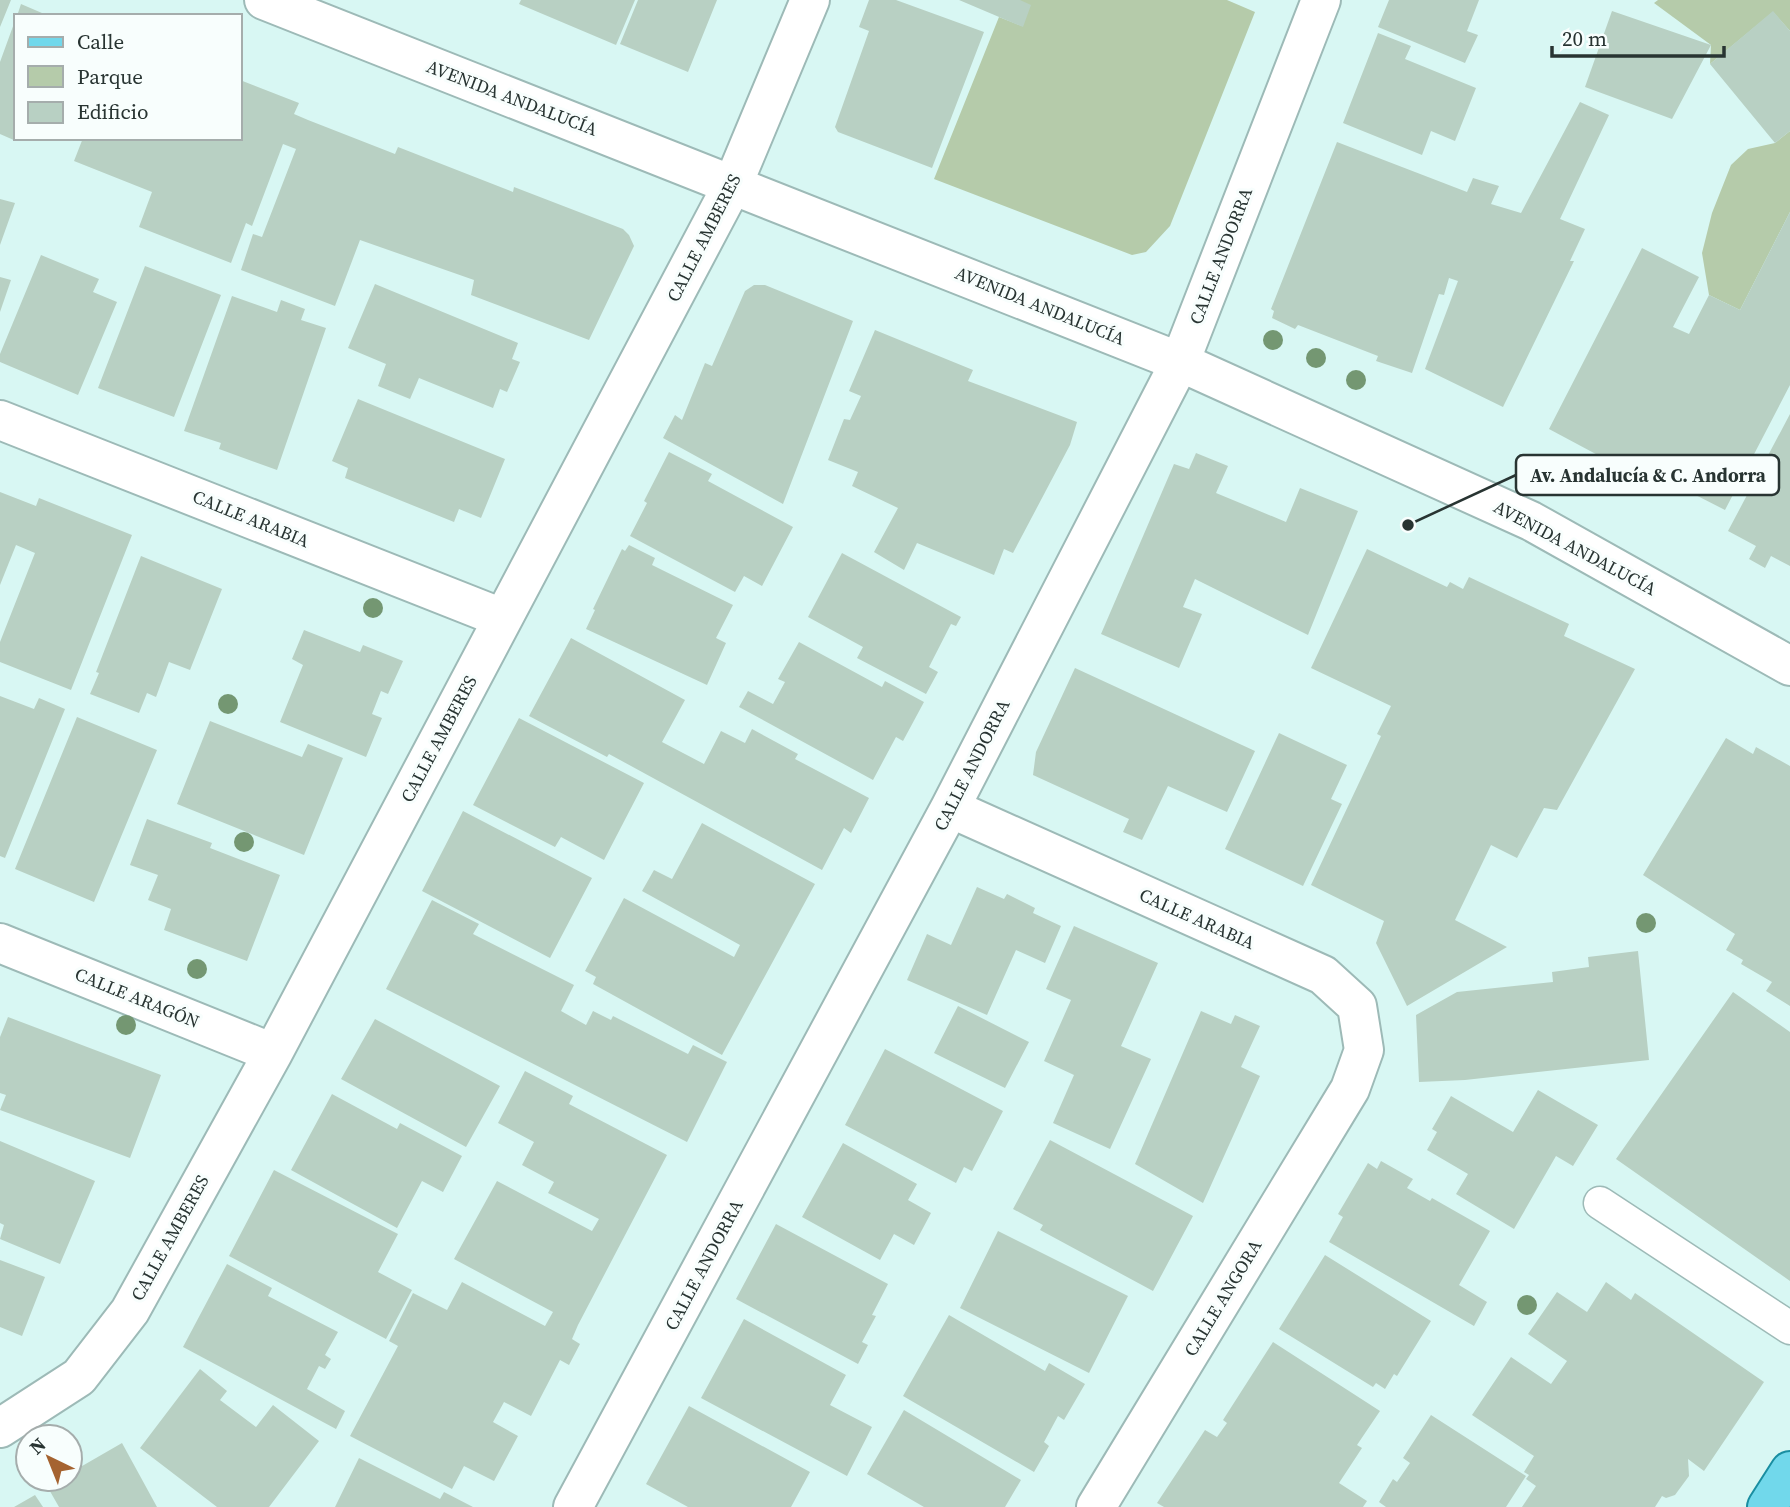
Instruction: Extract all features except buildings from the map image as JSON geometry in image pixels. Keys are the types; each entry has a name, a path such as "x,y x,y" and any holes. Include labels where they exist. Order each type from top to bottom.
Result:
{"main road":[{"path":"1767,1507 1790,1471"}],"street":[{"name":"AVENIDA ANDALUCÍA","path":"264,0 1180,362 1531,521 1790,666"},
{"name":"CALLE AMBERES","path":"0,1428 79,1377 130,1311 273,1053 733,184 810,0"},
{"name":"CALLE ANDORRA","path":"573,1507 950,808 1180,362 1321,0"},
{"name":"CALLE ARABIA","path":"0,420 502,618"},
{"name":"CALLE ARABIA","path":"950,808 1324,975 1357,1006 1364,1050 1350,1089"},
{"name":"CALLE ARAGÓN","path":"0,943 273,1053"},
{"name":"CALLE ANGORA","path":"1096,1507 1350,1089"}],"lane":[{"path":"1600,1203 1790,1328"}],"green space":[{"path":"1020,0 1227,0 1255,12 1170,226 1146,252 1132,255 934,179 999,17 1022,26"},
{"path":"1658,0 1790,0 1790,31 1773,12 1710,64 1711,45 1654,3"},
{"path":"1790,131 1790,212 1740,310 1709,295 1702,253 1712,213 1731,165 1748,149 1775,143"}],"place":[{"name":"Av. Andalucía & C. Andorra","path":"1408,525"}]}
